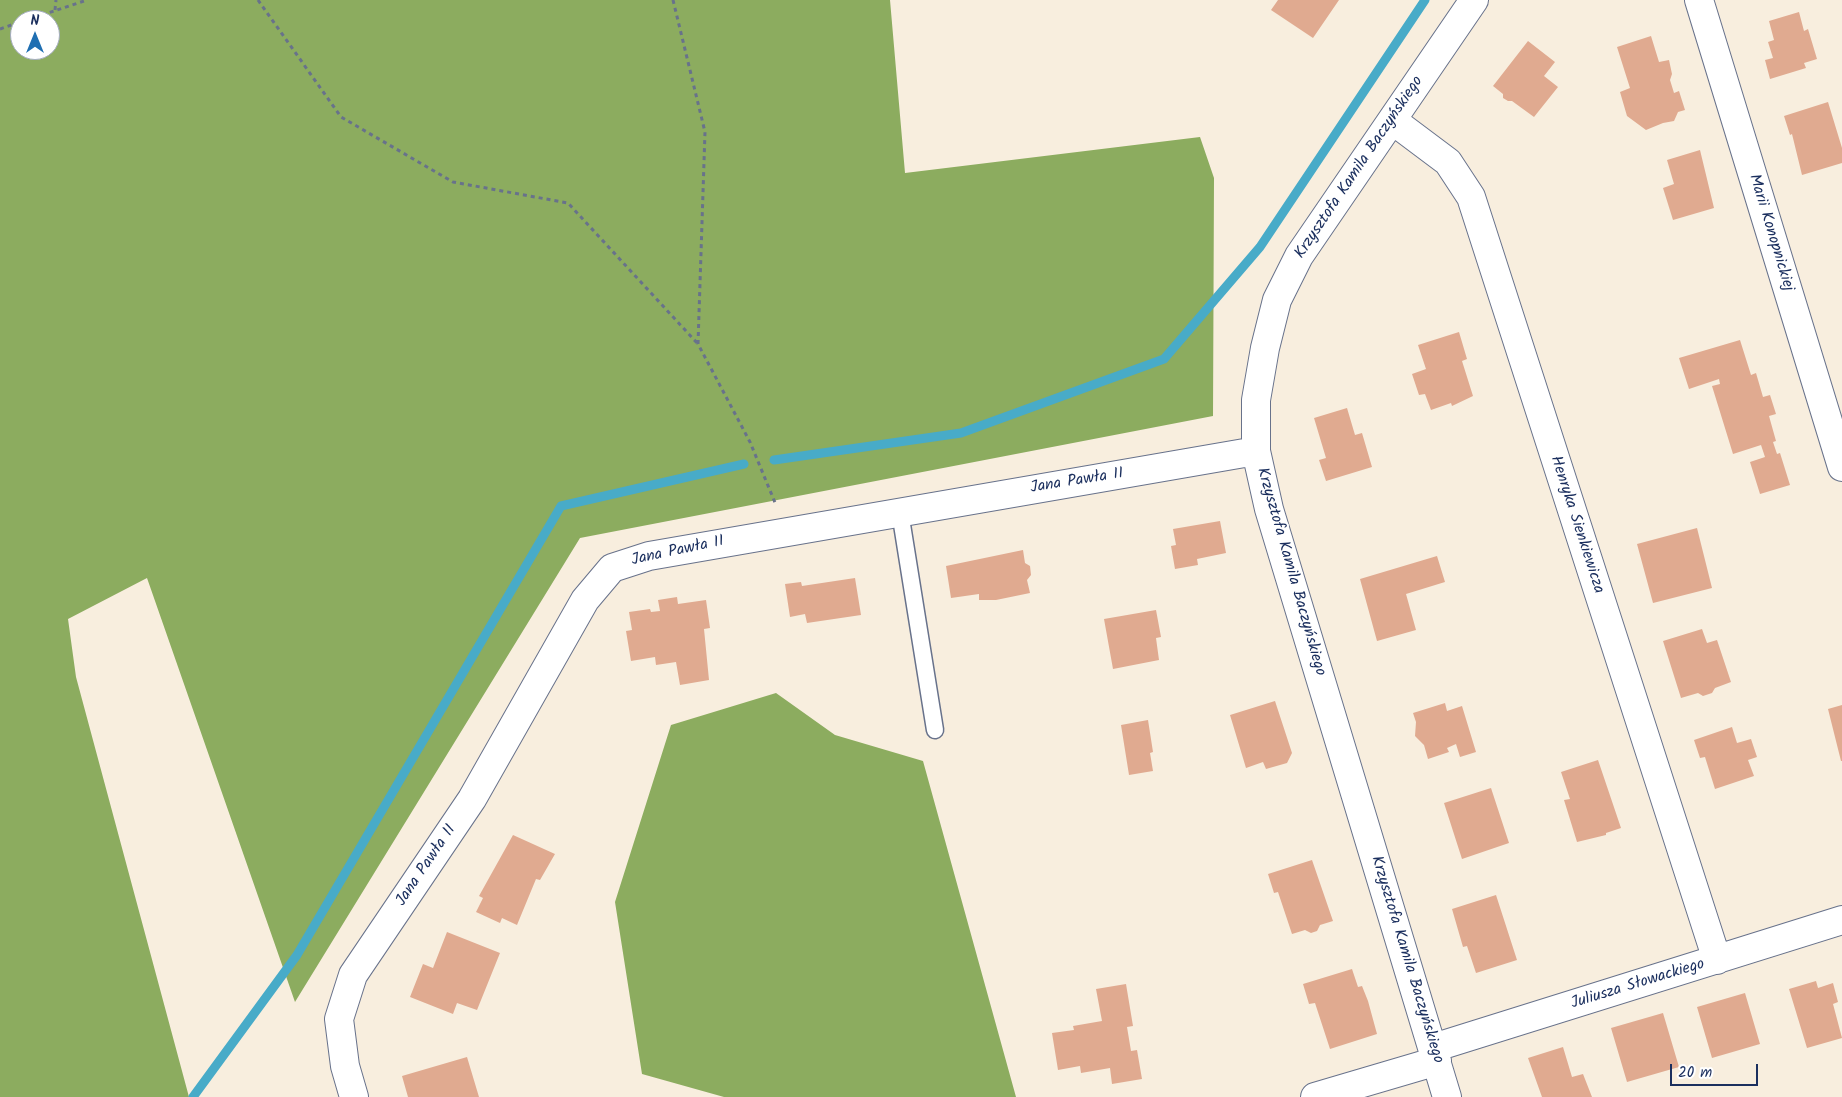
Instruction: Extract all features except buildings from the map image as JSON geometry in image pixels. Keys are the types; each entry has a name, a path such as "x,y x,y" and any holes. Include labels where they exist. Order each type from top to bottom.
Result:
{"street":[{"name":"Krzysztofa Kamila Baczyńskiego","path":"1447,1097 1269,509 1256,452 1256,400 1265,348 1277,300 1299,256 1474,0"},
{"name":"Marii Konopnickiej","path":"1699,0 1842,467"},
{"name":"Henryka Sienkiewicza","path":"1392,120 1448,162 1471,197 1716,960"},
{"name":"Jana Pawła II","path":"354,1097 345,1066 339,1019 353,975 472,799 585,600 612,568 648,556 786,531 1256,452"},
{"name":"Juliusza Słowackiego","path":"1315,1097 1716,960 1842,920"}],"lane":[{"path":"900,512 934,730"}],"path":[{"path":"56,0 55,10 87,0"},
{"path":"258,0 341,117 453,182 568,203 698,344 750,442 786,531"},
{"path":"673,0 705,132 698,344"}],"green space":[{"path":"0,0 890,0 905,173 1200,137 1214,178 1213,416 580,538 295,1002 147,578 68,619 76,677 189,1097 0,1097"},
{"path":"776,693 835,735 923,761 1016,1097 724,1097 642,1074 615,902 671,725"}],"waterway":[{"path":"774,460 961,433 1164,359 1260,247 1425,0"},
{"path":"193,1097 297,955 561,506 744,464"}]}
